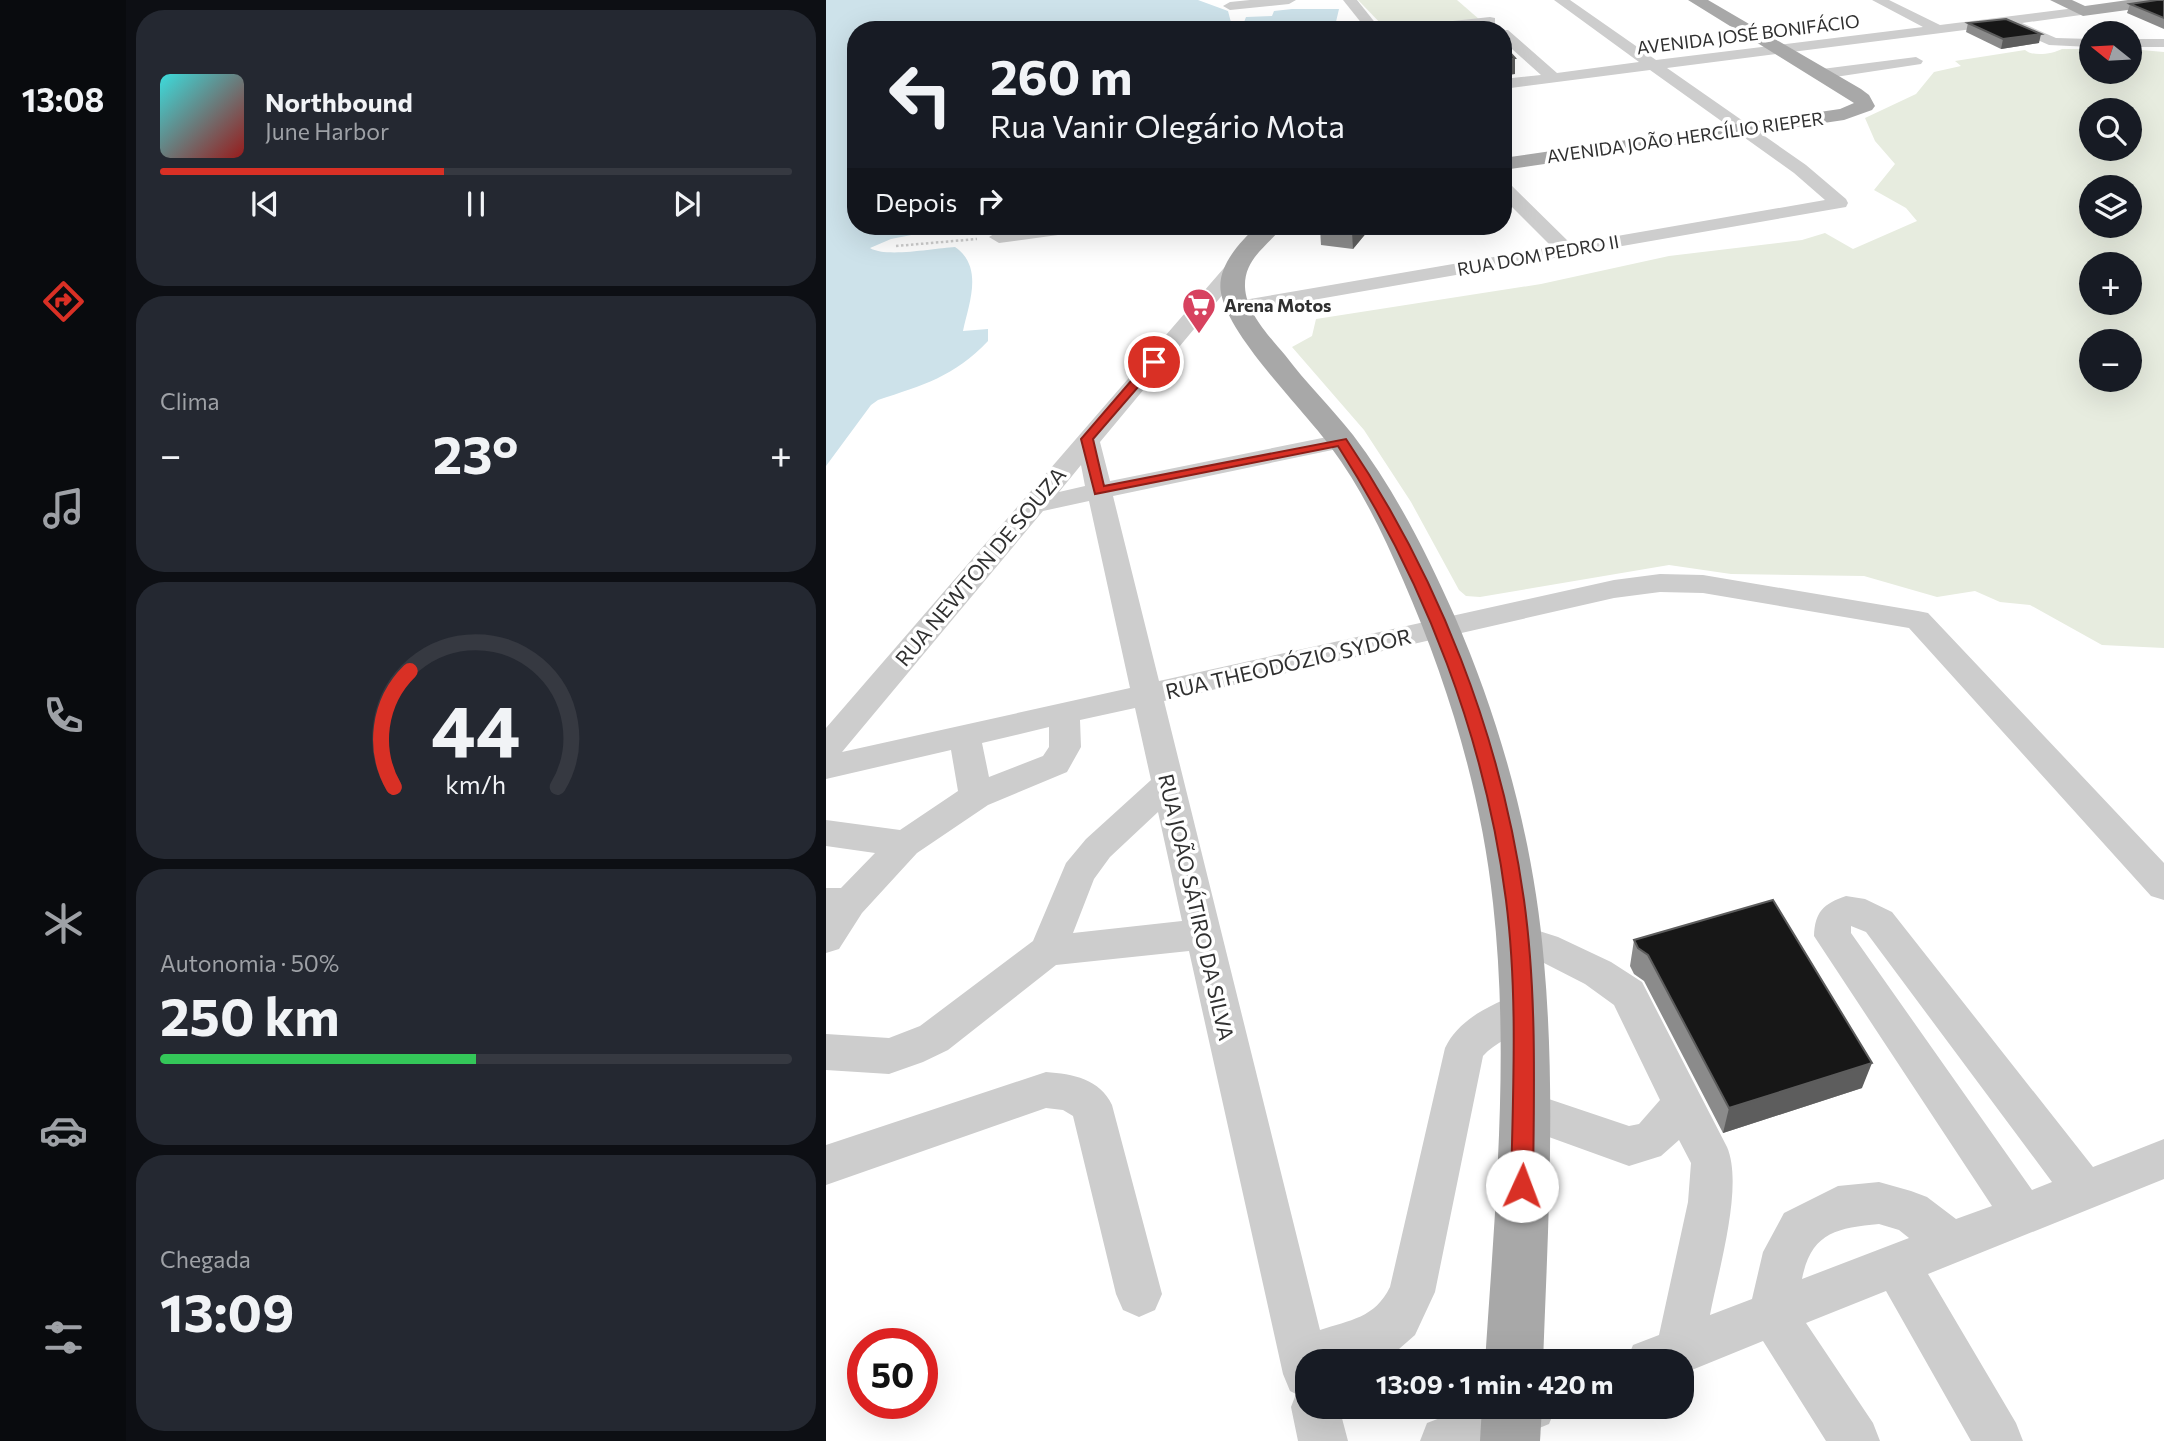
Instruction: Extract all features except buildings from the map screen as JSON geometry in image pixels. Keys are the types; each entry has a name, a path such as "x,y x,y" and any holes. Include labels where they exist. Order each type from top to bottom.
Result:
{"main road":[{"path":"1696,0 1822,74"},
{"path":"2057,0 2083,11"},
{"name":"AVENIDA JOSÉ BONIFÁCIO","path":"2083,11 2164,1"},
{"name":"AVENIDA JOÃO HERCÍLIO RIEPER","path":"1512,163 1844,114 1865,106 1862,99 1822,74"},
{"name":"RUA NEWTON DE SOUZA","path":"1237,265 1261,235"},
{"path":"1237,265 1233,294 1238,307 1266,348 1342,441 1399,536 1442,628 1490,775 1515,900 1524,1009 1525,1110 1518,1349"}],"street":[{"path":"1230,6 1289,0"},
{"path":"1350,0 1367,21"},
{"path":"1561,0 1742,129"},
{"path":"1879,0 1938,29"},
{"path":"1474,7 1490,21"},
{"name":"AVENIDA JOSÉ BONIFÁCIO","path":"1512,83 2083,11"},
{"path":"2005,21 2054,43 2079,43"},
{"path":"1512,40 1554,78"},
{"path":"2142,43 2164,43"},
{"path":"1822,74 1916,61"},
{"name":"RUA DOM PEDRO II","path":"1238,307 1839,202 1800,169 1742,129"},
{"path":"1512,196 1566,250"},
{"path":"999,237 1014,235"},
{"name":"RUA NEWTON DE SOUZA","path":"826,749 1237,265"},
{"name":"RUA JOÃO SÁTIRO DA SILVA","path":"1087,439 1302,1349"},
{"path":"1032,505 1342,441"},
{"name":"RUA THEODÓZIO SYDOR","path":"826,767 1614,589 1681,583 1918,620 2164,886"},
{"path":"826,938 837,903 905,844 976,796 1055,764 1063,758 1066,752 1064,713"},
{"path":"965,736 976,796"},
{"path":"826,1052 889,1056 909,1050 934,1038 1047,951 1079,873 1098,848 1168,783"},
{"path":"826,833 905,844"},
{"path":"2023,1214 1832,936 1833,919 1846,911 1865,914 1879,922 2084,1190"},
{"path":"1047,951 1203,933"},
{"path":"1520,947 1537,945 1603,974 1628,993 1712,1161 1710,1202 1667,1349"},
{"path":"1345,1349 1382,1332 1399,1319 1412,1292 1465,1048 1478,1034 1524,1009"},
{"path":"826,1165 1046,1090 1070,1092 1091,1105 1139,1294"},
{"path":"1525,1110 1629,1146 1642,1147 1653,1141 1682,1103"},
{"path":"1682,1349 2164,1159"},
{"path":"1854,1441 1772,1313 1785,1252 1800,1228 1838,1207 1879,1203 1911,1212 1951,1242"},
{"path":"1896,1264 1998,1441"},
{"path":"1318,1419 1323,1441"},
{"path":"1445,1441 1490,1419"}],"path":[{"path":"896,246 999,237"}],"shaded area":[{"path":"1358,0 1457,0 1480,20 1471,21 1378,21"},
{"path":"2062,49 2079,49 2079,84 2142,84 2142,50 2164,52 2164,648 2102,645 2030,605 2000,602 1975,591 1937,597 1864,576 1731,574 1669,565 1480,597 1466,596 1459,590 1411,502 1364,430 1292,347 1312,336 1316,319 1541,284 1669,256 1802,240 1825,233 1853,249 1917,221 1906,208 1874,190 1895,164 1875,141 1865,118 1916,94 1934,72 1961,66 1955,61 2025,50 2038,54"}],"water":[{"path":"826,0 1198,0 1228,11 1231,21 847,21 847,235 911,235 891,239 870,248 877,251 899,252 955,247 964,255 972,275 971,297 963,331 988,329 988,341 950,372 871,405 826,466"},
{"path":"1339,9 1336,21 1244,21 1246,17 1272,16 1274,11"}],"place":[{"name":"Arena Motos","path":"1199,335"}],"route":[{"path":"1154,362 1087,439 1099,491 1342,441 1381,502 1431,602 1460,678 1490,775 1515,900 1524,1009 1525,1110 1522,1186"}]}
